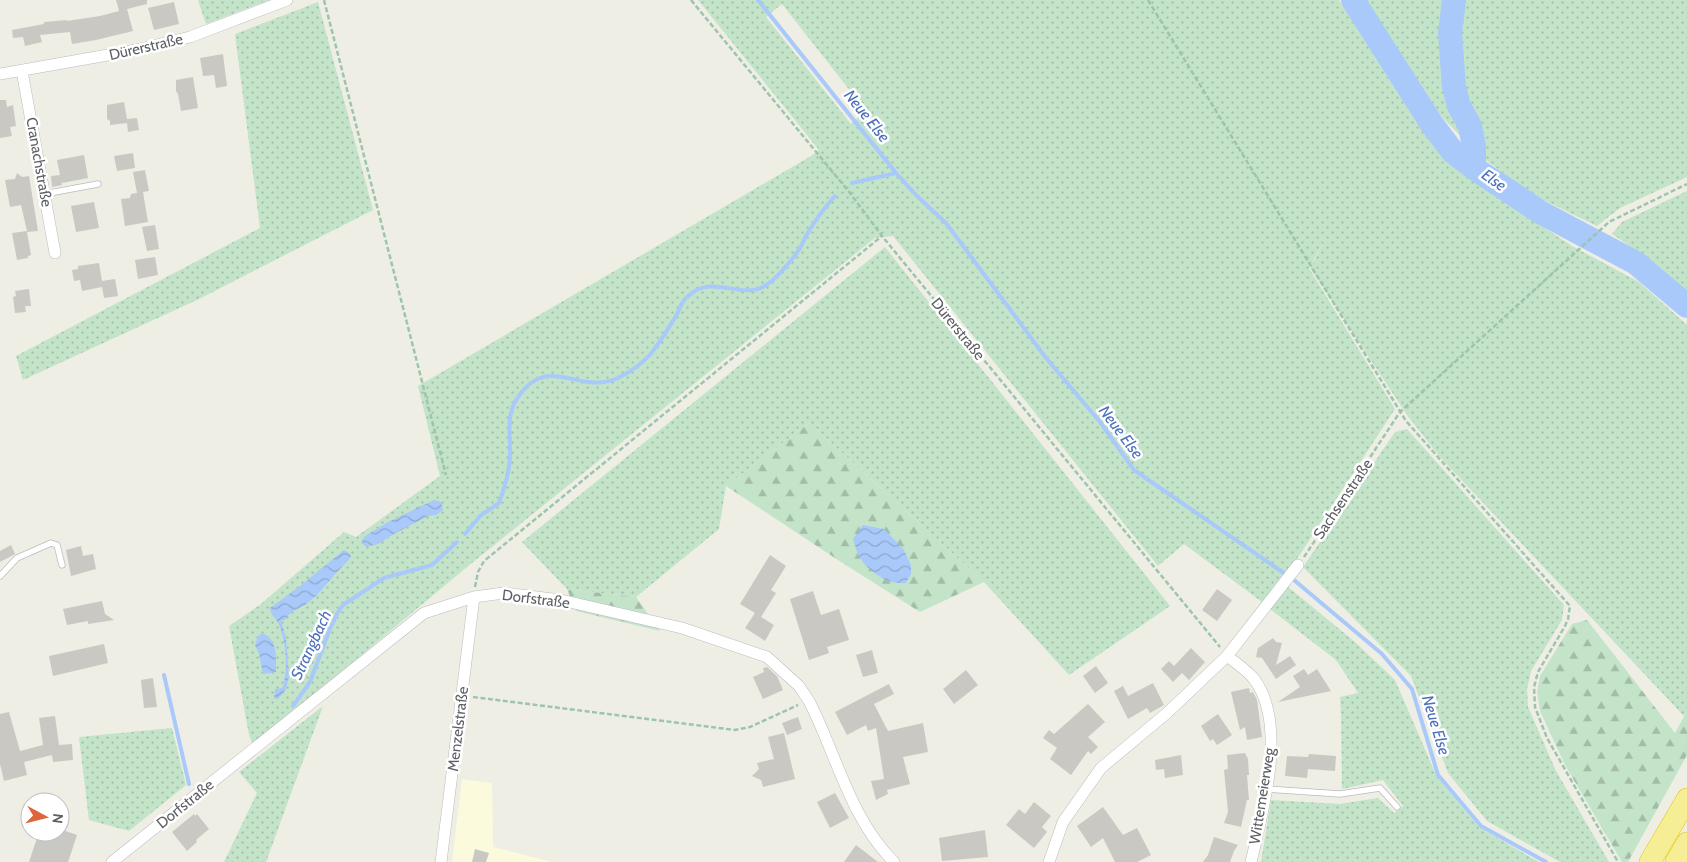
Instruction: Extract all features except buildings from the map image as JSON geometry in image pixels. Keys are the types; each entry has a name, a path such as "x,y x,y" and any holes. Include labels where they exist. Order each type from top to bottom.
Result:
{"highway":[{"path":"1651,859 1687,799"},
{"path":"1676,862 1687,843"}],"street":[{"name":"Dürerstraße","path":"0,74 136,50 190,37 287,0"},
{"name":"Cranachstraße","path":"22,71 55,253"},
{"path":"1049,862 1063,822 1101,768 1167,713 1227,656 1298,565"},
{"name":"Dorfstraße","path":"112,862 424,613 474,597 504,593 561,600 682,628 767,657 799,686 808,701 855,805 868,829 894,862"},
{"name":"Menzelstraße","path":"441,862 474,597"},
{"name":"Wittemeierweg","path":"1227,656 1253,678 1265,699 1272,736 1266,789 1251,862"}],"lane":[{"path":"44,194 98,184"},
{"path":"0,576 17,558 51,543 57,545 62,565"},
{"path":"1266,789 1340,794 1380,788 1397,808"}],"path":[{"path":"324,0 446,475"},
{"name":"Dürerstraße","path":"691,0 1227,656"},
{"path":"1148,0 1406,421 1570,606 1565,626 1538,672 1534,687 1536,707 1548,738 1618,862"},
{"name":"Sachsenstraße","path":"1298,565 1400,412 1609,222 1687,184"},
{"path":"474,597 478,572 484,561 882,236"},
{"path":"463,696 735,730 750,728 808,701"}],"shaded area":[{"path":"462,779 492,783 493,847 552,862 452,862"}],"green space":[{"path":"198,0 269,0 206,24"},
{"path":"698,0 1339,0 1416,122 1436,143 1456,169 1572,246 1639,282 1687,325 1687,711 1684,716 1440,457 1407,415 1310,268 1328,235 1309,268 1395,409 1295,562 1262,602 1184,544 1158,566 893,236 875,238 467,567 253,745 249,735 229,626 261,604 344,532 356,537 440,476 418,386 819,150","holes":["782,4 866,111 851,124 766,17"]},
{"path":"1366,0 1687,0 1687,177 1620,208 1597,226 1529,193 1477,153 1437,112"},
{"path":"318,2 373,210 199,299 23,380 16,356 260,228 235,34"},
{"path":"1687,191 1687,293 1644,256 1612,234 1622,222"},
{"path":"885,247 1170,606 1069,675 984,582 809,423 726,486 719,529 636,597 567,589 522,542"},
{"path":"809,423 984,582 920,612 726,486"},
{"path":"1407,429 1564,605 1562,620 1531,671 1527,689 1528,707 1556,771 1609,862 1560,862 1487,821 1448,773 1411,676 1303,567 1395,432"},
{"path":"1287,586 1355,642 1395,680 1437,777 1479,827 1539,862 1261,862 1271,800 1340,804 1378,798 1394,813 1403,806 1383,780 1342,789 1340,697 1358,693 1336,660 1270,609"},
{"path":"567,589 636,597 660,631 576,611"},
{"path":"1587,620 1675,733 1687,711 1687,755 1628,862 1622,862 1565,765 1540,711 1537,692 1540,676 1572,624"},
{"path":"323,706 266,862 224,862 257,793 239,772"},
{"path":"172,728 186,785 129,831 89,820 79,737"}],"water":[{"path":"434,500 441,502 443,510 436,515 428,516 378,544 366,547 363,544 362,540 365,536 388,522"},
{"path":"863,525 884,529 904,550 911,565 911,574 906,583 893,582 880,577 869,569 860,558 853,539"},
{"path":"344,550 351,556 348,561 311,600 281,621 286,637 289,677 286,689 281,696 274,699 275,689 282,688 284,681 286,654 283,636 270,608"},
{"path":"262,633 271,640 275,649 276,672 263,674 255,645 258,636"}],"waterway":[{"name":"Neue Else","path":"758,0 896,173 946,223 1046,358 1100,422 1134,470 1294,580 1382,654 1412,689 1438,775 1481,826 1546,862"},
{"name":"Else","path":"1353,0 1431,123 1453,152 1540,212 1636,263 1687,306"},
{"path":"1454,0 1450,33 1454,87 1459,106 1470,126 1474,147 1474,168"},
{"path":"852,183 896,173"},
{"path":"465,534 480,516 499,503 510,462 511,411 518,397 530,384 541,378 553,376 590,382 604,382 629,372 652,352 664,336 683,301 696,290 715,286 754,290 763,287 773,280 794,256 816,220 835,196"},
{"name":"Strangbach","path":"293,706 310,682 329,631 343,605 384,578 432,565 457,542"},
{"path":"164,675 189,784"}]}
